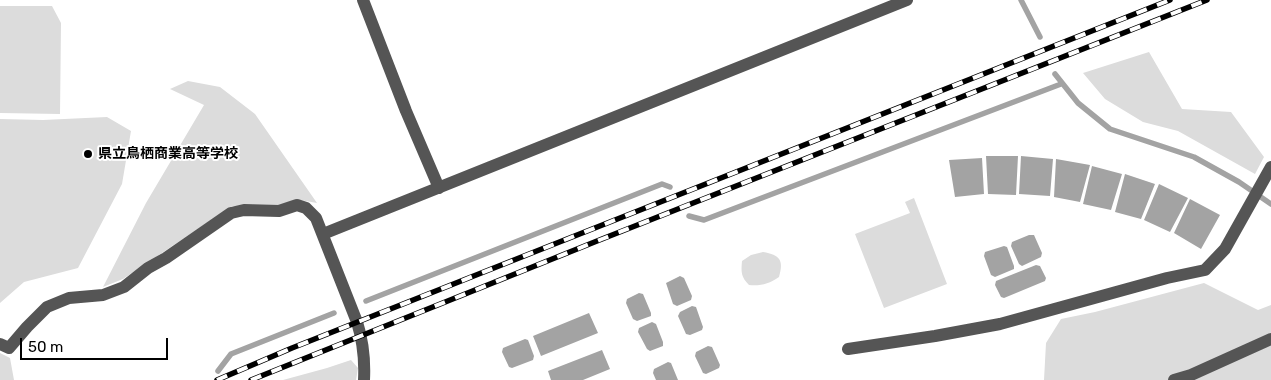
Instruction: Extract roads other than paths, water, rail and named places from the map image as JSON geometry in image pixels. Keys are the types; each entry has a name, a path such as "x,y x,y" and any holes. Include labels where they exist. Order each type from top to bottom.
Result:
{"street":[{"path":"363,0 406,111 440,188"},
{"path":"323,234 908,0"},
{"path":"848,349 1000,324 1167,278 1205,270 1225,249 1271,167"},
{"path":"0,344 10,348 47,307 69,298 103,295 124,287 148,268 166,258 231,213 244,210 278,211 297,205 306,208 316,218 362,335 364,380"},
{"path":"1174,380 1271,339"}],"waterway":[{"path":"1021,0 1040,37"},
{"path":"1055,74 1078,103 1110,129 1194,157 1239,182 1271,204"},
{"path":"689,216 704,220 1061,84"},
{"path":"366,301 662,184 670,187"},
{"path":"218,371 231,354 334,313"}],"railway":[{"path":"217,380 292,348 1170,0"},
{"path":"251,380 1207,0"}],"place":[{"name":"県立鳥栖商業高等学校","path":"88,154"}]}
